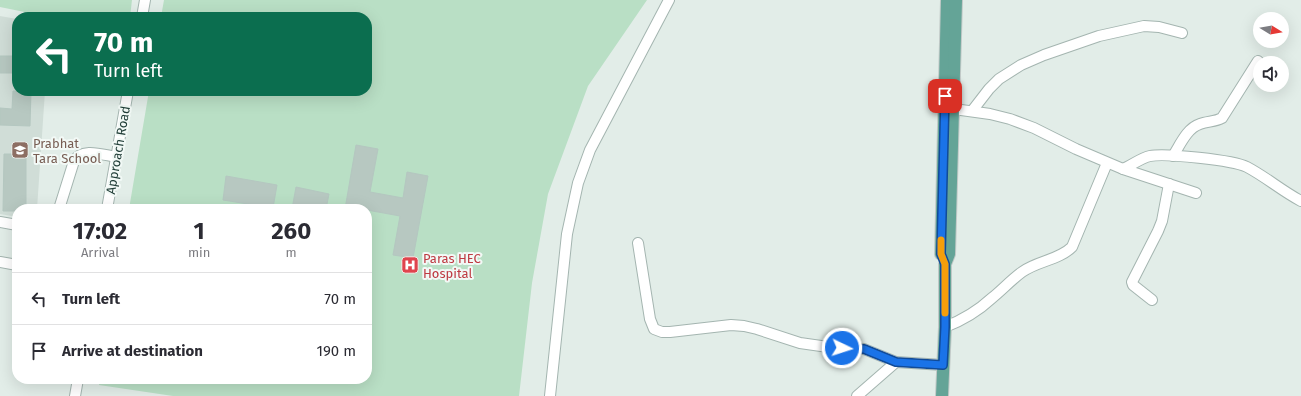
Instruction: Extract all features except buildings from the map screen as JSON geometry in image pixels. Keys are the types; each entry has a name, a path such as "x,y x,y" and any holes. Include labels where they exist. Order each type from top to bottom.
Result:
{"main road":[{"path":"942,396 945,327 945,264 941,254 947,0"},
{"path":"945,264 949,254 956,0"}],"street":[{"path":"143,12 145,0"},
{"path":"550,396 567,234 578,183 590,150 669,0"},
{"path":"972,110 989,89 1004,75 1021,65 1044,55 1099,36 1144,26 1159,27 1182,33"},
{"path":"1173,156 1193,128 1202,123 1222,118 1253,69"},
{"name":"Approach Road","path":"108,204 127,96"},
{"path":"954,109 972,110 990,114 1034,128 1107,163 1196,193"},
{"path":"61,204 76,157 82,153 87,153 116,157"},
{"path":"1123,169 1143,158 1151,156 1173,156 1230,162 1241,164 1301,201"},
{"path":"945,327 980,308 1031,266 1065,253 1072,247 1107,163"},
{"path":"1152,300 1133,285 1132,282 1162,221 1169,184"},
{"path":"0,222 12,224"},
{"path":"638,243 650,320 652,325 658,331 670,332 731,325 744,326 757,328 806,344 864,349 896,362 943,365"},
{"path":"0,262 12,264"},
{"path":"857,396 896,362"},
{"path":"75,396 77,384"}],"shaded area":[{"name":"Prabhat Tara School","path":"0,16 12,18 12,96 45,96 37,204 12,204 12,216 0,214"}],"green space":[{"path":"0,0 132,0 131,12 24,12 0,7"},
{"path":"164,0 647,0 588,86 548,194 532,283 519,396 173,396 99,385 372,384 372,204 130,204 148,96 372,96 372,12 162,12"}],"slow traffic":[{"path":"941,240 941,254 945,264 945,313"}],"place":[{"name":"Prabhat Tara School","path":"20,150"},
{"name":"Paras HEC Hospital","path":"410,265"}],"route":[{"path":"842,348 864,349 896,362 943,365 945,327 945,264 941,254 945,96"}]}
